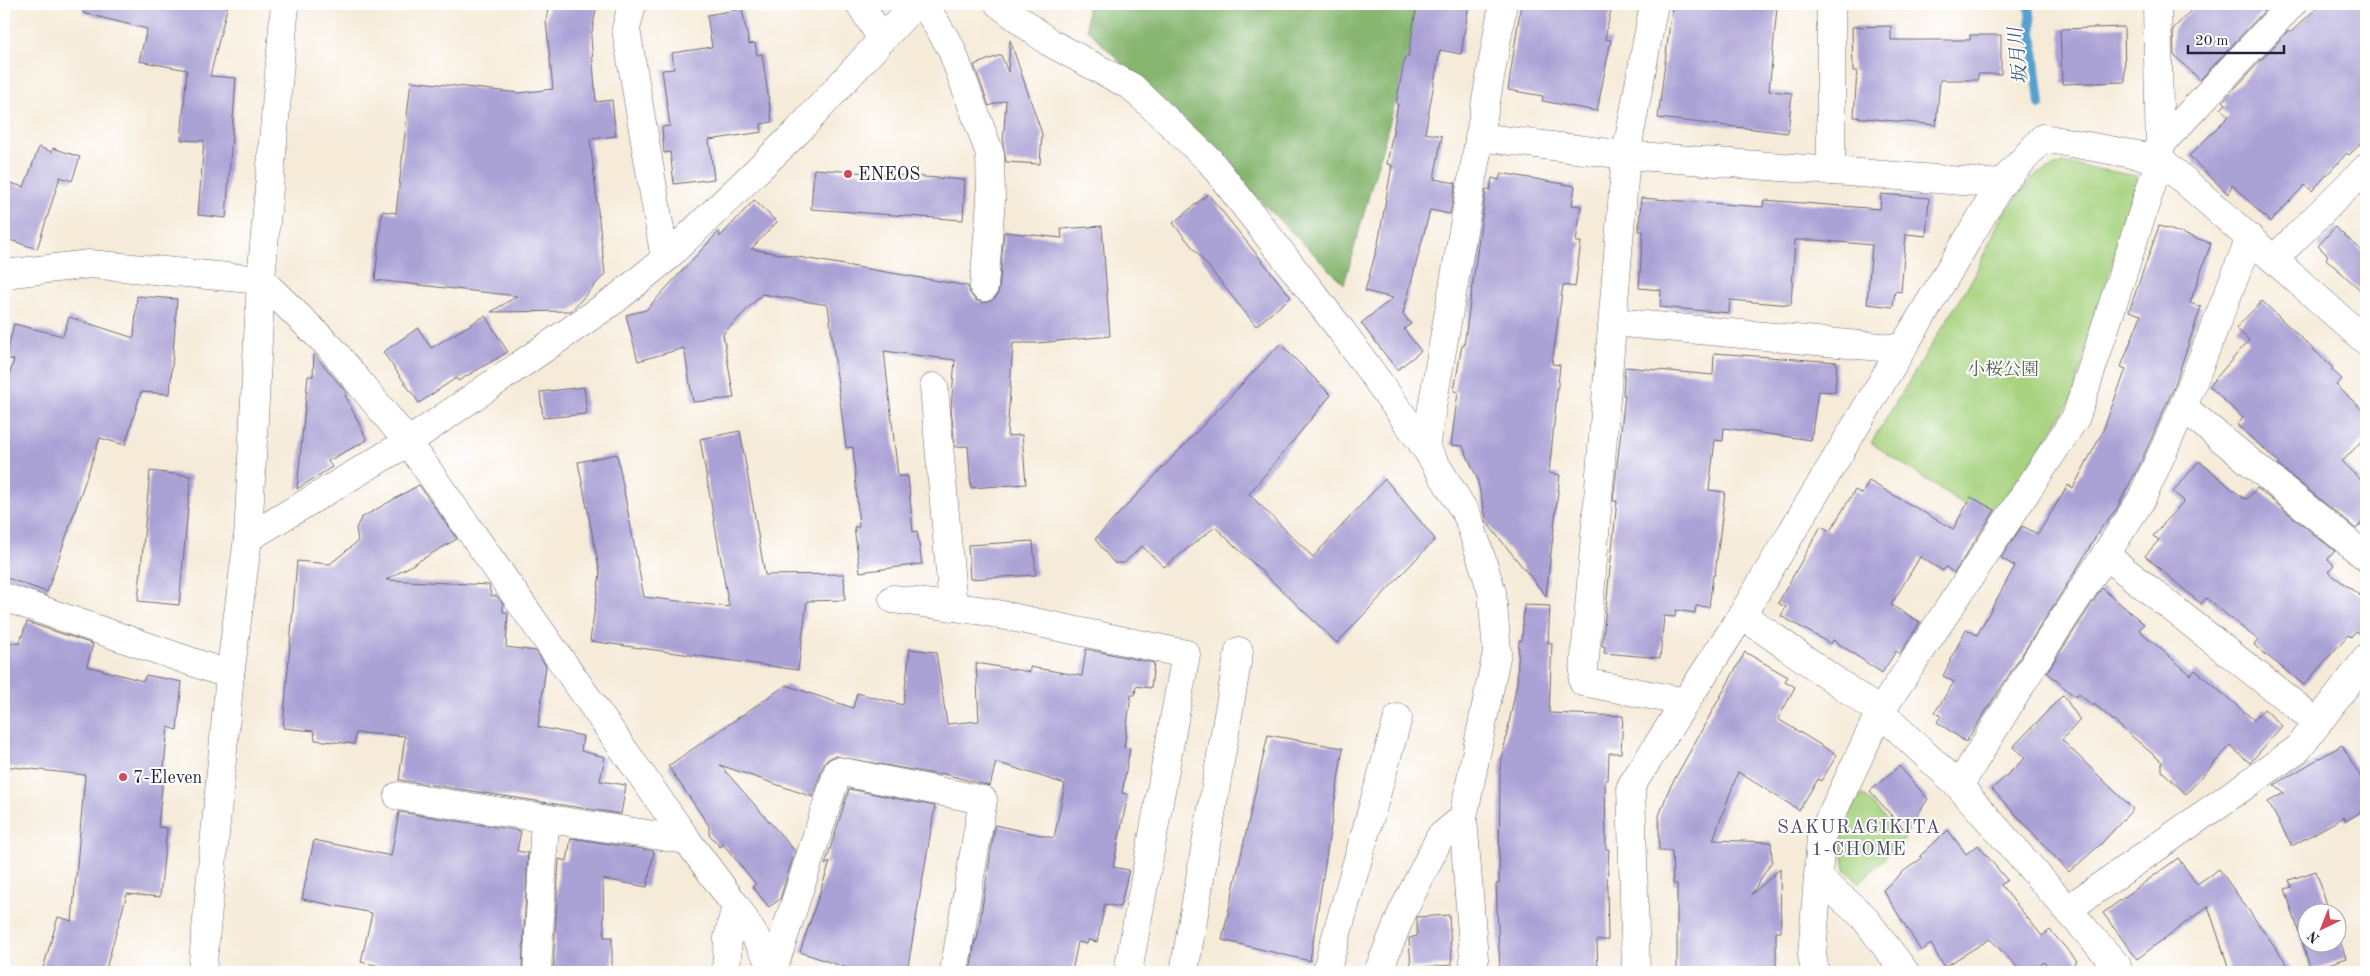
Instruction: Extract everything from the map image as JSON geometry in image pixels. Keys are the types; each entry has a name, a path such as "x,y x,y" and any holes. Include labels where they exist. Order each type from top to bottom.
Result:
{"street":[{"path":"202,972 230,675 248,538 261,280 285,4"},
{"path":"632,4 626,29 664,259"},
{"path":"860,4 882,40"},
{"path":"248,538 408,442 616,299 664,259 797,132 915,4"},
{"path":"924,4 951,48 990,154 991,200 984,287"},
{"path":"999,4 1049,42 1132,87 1210,161 1341,330 1425,447 1468,517 1492,592 1497,652 1463,818 1475,972"},
{"path":"1425,447 1503,4"},
{"path":"1654,4 1626,155 1583,682 1686,702"},
{"path":"1830,4 1832,171"},
{"path":"1814,972 1812,955 1821,837 1880,712 2076,417 2160,152 2157,4"},
{"path":"2160,152 2292,4"},
{"path":"1479,137 1626,155 2001,184"},
{"path":"1636,972 1631,786 1742,614 2001,184 2043,138 2160,152 2250,238 2366,341"},
{"path":"2274,259 2366,168"},
{"path":"1959,786 2037,659 2141,500 2183,407 2250,238"},
{"path":"4,274 90,264 261,280 330,347 408,442 687,840 736,906 776,970"},
{"path":"1613,322 1902,349"},
{"path":"934,387 953,607"},
{"path":"2183,407 2366,557"},
{"path":"2105,555 2318,723"},
{"path":"4,597 230,675"},
{"path":"893,599 978,610 1186,654 1129,972"},
{"path":"1742,614 1880,712 1959,786 2117,966 2117,972"},
{"path":"1184,972 1239,651"},
{"path":"2068,909 2300,748 2366,659"},
{"path":"1326,972 1398,718"},
{"path":"776,970 838,770 983,800 954,972"},
{"path":"398,796 687,840"},
{"path":"537,972 545,818"},
{"path":"1378,972 1402,913 1440,837 1463,818"},
{"path":"1818,878 1863,916 1905,972"},
{"path":"726,972 728,938 736,906"}],"green space":[{"path":"1087,4 1423,4 1344,284 1087,29"},
{"name":"小桜公園","path":"2062,163 2138,176 2071,400 1992,523 1871,443 1974,276 2001,217 2035,175"},
{"path":"1862,794 1905,838 1859,883 1845,869 1839,830"}],"building":[{"path":"84,4 228,4 210,76 236,78 226,218 198,215 204,141 181,140 187,70 139,61 147,29 83,13"},
{"path":"549,4 597,4 591,37 596,102 612,100 616,136 590,139 605,274 571,311 491,312 517,296 375,280 382,211 396,213 411,81 519,93 553,89 546,21"},
{"path":"1417,4 1469,4 1461,54 1440,50 1425,133 1442,136 1434,179 1456,183 1450,214 1430,210 1403,314 1411,324 1404,329 1421,351 1397,370 1361,323 1393,298 1365,291 1378,244 1392,165 1387,164 1398,104 1396,104 1405,57 1408,57"},
{"path":"1521,4 1612,4 1605,39 1611,40 1597,111 1542,101 1543,96 1508,90"},
{"path":"1678,4 1744,9 1744,5 1777,8 1769,91 1792,93 1788,133 1658,118 1672,7 1678,8"},
{"path":"2197,4 2260,4 2266,9 2200,80 2174,55 2173,29"},
{"path":"2321,4 2366,4 2366,139 2349,155 2347,153 2312,191 2305,185 2270,222 2232,185 2228,194 2189,156 2229,116 2221,109 2226,104 2223,101 2288,31 2290,33"},
{"path":"742,9 749,44 755,43 757,55 762,54 772,122 761,124 762,132 709,140 714,179 674,184 670,152 664,153 662,127 670,126 662,70 674,69 672,53 712,47 707,15"},
{"path":"1891,26 1891,40 1970,40 1970,35 2001,35 2001,74 1978,74 1978,80 1940,80 1936,125 1854,117 1857,71 1853,71 1852,27"},
{"path":"2124,27 2125,82 2062,84 2060,29"},
{"path":"1010,40 1042,134 1040,164 1006,162 1003,144 1006,100 989,106 974,65 1001,55 1008,72"},
{"path":"39,147 52,152 53,148 80,157 72,181 60,177 37,249 4,238 4,181 24,187"},
{"path":"814,169 965,180 963,220 811,209"},
{"path":"1501,173 1575,186 1572,205 1581,206 1576,242 1581,242 1575,287 1563,285 1552,364 1560,365 1549,473 1560,475 1546,596 1487,523 1477,478 1463,446 1451,445 1458,392 1454,391 1462,345 1464,346 1486,189 1490,190 1492,178 1499,180"},
{"path":"1208,194 1291,297 1256,326 1173,223"},
{"path":"1881,194 1929,198 1926,236 1906,234 1901,292 1895,291 1893,307 1867,304 1872,245 1816,240 1795,240 1791,305 1730,300 1729,313 1660,307 1661,290 1639,288 1643,231 1639,231 1641,198 1763,207 1764,200 1880,209"},
{"path":"754,200 777,222 751,249 968,286 975,300 983,303 991,301 997,296 1004,232 1062,238 1061,229 1102,226 1110,336 1037,343 1013,343 1007,436 1022,435 1026,484 971,488 968,446 955,447 951,408 955,360 884,351 898,476 908,476 913,532 917,531 922,564 860,572 854,527 859,527 853,447 846,448 828,305 762,294 723,334 734,398 693,402 684,348 638,361 626,315 646,310 719,231 720,237"},
{"path":"2159,226 2211,243 2190,303 2201,307 2174,387 2140,464 2117,508 2101,528 1966,742 1937,722 1941,716 1935,712 1954,682 1943,676 1966,629 1977,635 2015,566 2001,558 2022,526 2038,534 2068,485 2073,488 2102,433 2126,369 2121,367 2141,315 2129,311"},
{"path":"2335,227 2366,254 2366,295 2326,259 2328,256 2318,246"},
{"path":"137,296 177,299 170,394 141,392 125,445 100,438 47,592 4,577 4,391 14,360 6,358 14,324 63,336 69,317 134,338"},
{"path":"2262,301 2333,368 2332,370 2342,379 2336,385 2366,413 2366,436 2342,462 2366,485 2366,518 2356,529 2278,465 2280,463 2237,425 2243,418 2209,386 2249,340 2236,328"},
{"path":"485,316 508,352 458,381 456,378 419,403 383,352 418,328 431,348"},
{"path":"1280,344 1331,395 1249,494 1313,557 1385,479 1435,539 1337,643 1215,527 1164,567 1142,546 1124,563 1114,563 1095,539"},
{"path":"1714,353 1837,362 1835,392 1818,391 1811,440 1724,428 1723,441 1715,440 1709,490 1725,492 1715,575 1713,575 1709,607 1696,606 1695,613 1676,610 1675,617 1664,616 1660,658 1604,653 1605,646 1602,646 1617,501 1613,501 1625,395 1623,395 1625,367 1713,375"},
{"path":"314,354 347,393 345,395 367,440 328,461 332,467 297,489 308,376 313,376"},
{"path":"584,387 587,414 543,418 540,392"},
{"path":"740,431 765,575 844,574 845,600 807,601 798,670 590,641 600,573 578,462 617,454 644,597 729,607 700,439"},
{"path":"2199,461 2243,498 2247,499 2257,488 2335,551 2328,559 2334,565 2328,572 2366,600 2366,638 2356,631 2351,637 2348,635 2304,685 2254,645 2258,640 2206,598 2201,604 2145,556 2159,540 2153,536 2184,501 2173,492"},
{"path":"150,471 191,476 179,605 138,601"},
{"path":"1869,481 1953,529 1971,497 1995,510 1954,573 1946,567 1943,571 1920,557 1891,605 1920,622 1900,654 1896,651 1882,673 1833,640 1831,644 1781,616 1786,607 1778,603 1821,526 1830,531 1855,490 1862,494"},
{"path":"419,485 457,539 386,580 489,585 491,596 497,596 503,604 503,612 508,612 506,647 536,651 546,666 538,727 583,736 581,751 605,757 600,781 626,785 621,814 399,780 405,736 356,733 354,744 315,740 314,731 283,728 297,561 330,564 358,541 356,528 361,518"},
{"path":"1033,541 1036,575 970,579 968,545"},
{"path":"2102,588 2144,624 2139,630 2191,675 2195,670 2254,720 2264,709 2282,726 2250,763 2230,746 2186,794 2162,771 2162,762 2094,704 2093,706 2079,694 2075,697 2047,672"},
{"path":"1524,605 1550,606 1548,643 1552,643 1549,713 1623,716 1621,753 1609,753 1608,780 1605,780 1606,849 1609,849 1607,886 1608,940 1597,940 1598,972 1500,972 1496,884 1499,884 1500,768 1517,683 1519,640 1522,641"},
{"path":"27,622 93,644 87,666 143,681 146,675 182,682 177,730 168,727 158,827 167,828 160,897 127,894 105,972 42,972 58,917 72,921 85,775 4,766 4,641 19,644"},
{"path":"910,649 936,652 947,724 979,721 976,663 1030,672 1030,667 1082,676 1086,649 1154,663 1151,688 1136,686 1135,695 1131,695 1124,747 1130,748 1122,793 1128,795 1113,867 1129,870 1120,907 1105,904 1097,942 1088,940 1087,944 1078,942 1072,972 970,972 975,940 977,940 995,825 1054,838 1065,784 996,762 990,786 940,773 940,775 834,756 827,760 823,766 813,797 720,765 795,851 780,899 769,907 752,886 756,884 723,844 720,847 709,834 709,826 668,766 786,685 853,708 857,693 903,705"},
{"path":"1745,652 1788,677 1785,681 1795,687 1778,719 1837,755 1821,781 1818,779 1799,810 1738,772 1713,840 1771,842 1772,861 1751,895 1780,869 1781,932 1776,932 1776,972 1677,972 1677,884 1673,884 1672,851 1659,851 1659,816 1668,791"},
{"path":"2063,695 2080,720 2062,740 2133,809 2101,844 2069,872 1992,789 2025,758 2013,747"},
{"path":"1268,735 1343,748 1310,961 1222,940"},
{"path":"2342,745 2366,786 2366,809 2346,821 2344,817 2292,846 2268,802 2284,793 2274,785"},
{"path":"1899,766 1928,799 1906,832 1870,791"},
{"path":"849,789 935,806 907,972 859,972 800,952 830,862 825,865"},
{"path":"399,812 521,831 517,851 528,853 522,972 408,972 361,962 372,913 302,899 314,840 391,856"},
{"path":"1948,830 1966,854 1978,845 2007,880 2001,885 2042,936 2050,930 2077,961 2064,972 2052,972 2044,962 2032,972 2022,972 1990,939 1944,967 1931,944 1921,951 1883,890 1922,858 1920,856"},
{"path":"571,838 654,851 647,887 603,879 604,937 612,937 612,972 553,972 559,859 567,861"},
{"path":"2178,858 2197,884 2219,869 2293,972 2230,972 2208,906 2137,959 2103,913"},
{"path":"2316,871 2327,904 2298,904 2298,930 2285,889 2292,887 2289,880"},
{"path":"1449,915 1452,965 1411,968 1409,938 1417,936 1417,917"},
{"path":"2306,954 2345,954 2346,958 2311,970"}],"waterway":[{"name":"坂月川","path":"2029,4 2040,104"}],"place":[{"name":"ENEOS","path":"848,174"},
{"name":"7-Eleven","path":"123,777"}],"district":[{"name":"SAKURAGIKITA 1-CHOME","path":"1859,837"}]}
